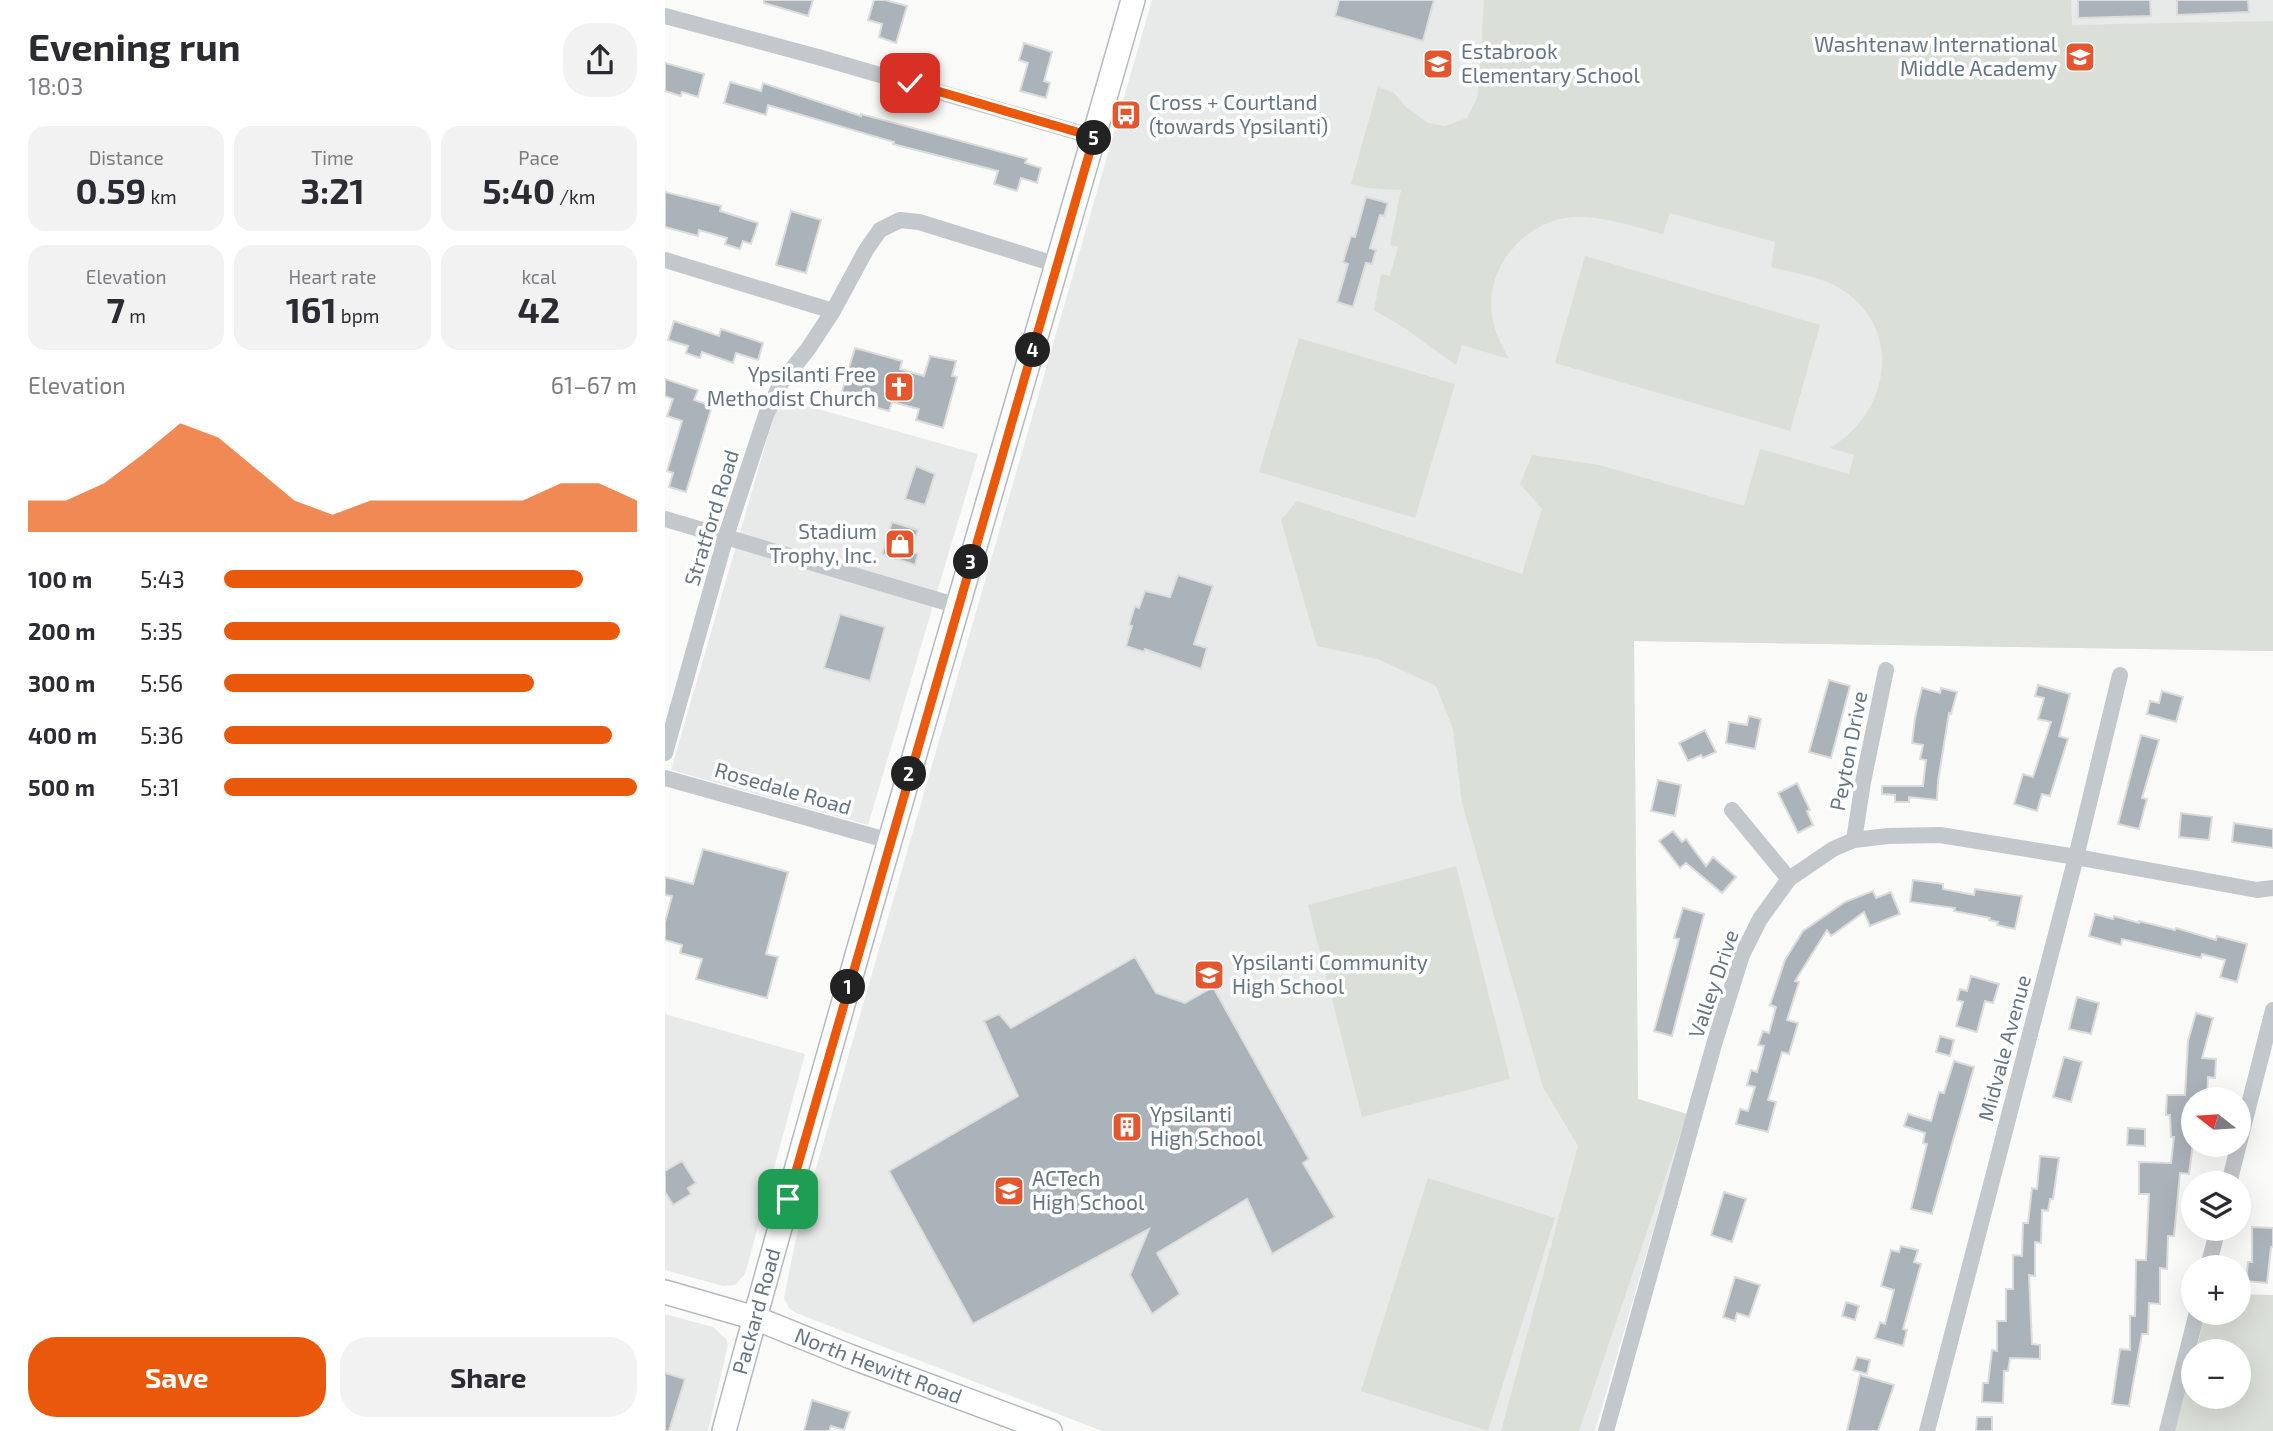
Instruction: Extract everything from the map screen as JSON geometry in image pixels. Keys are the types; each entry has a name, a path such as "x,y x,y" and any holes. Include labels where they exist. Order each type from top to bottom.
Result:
{"main road":[{"name":"Packard Road","path":"724,1431 890,841 1133,0"},
{"name":"North Hewitt Road","path":"665,1292 755,1318 1050,1431"}],"street":[{"path":"665,16 1094,137"},
{"name":"Stratford Road","path":"665,752 726,536 771,404 781,383 809,349 833,311 880,230 900,220 919,222 1058,265"},
{"path":"665,260 833,311"},
{"path":"665,519 958,606"},
{"name":"Peyton Drive","path":"1854,840 1886,670"},
{"name":"Midvale Avenue","path":"1927,1431 2077,857 2120,675"},
{"name":"Rosedale Road","path":"665,778 890,841"},
{"path":"1731,810 1789,880"},
{"name":"Valley Drive","path":"1606,1431 1742,955 1760,919 1789,880 1833,849 1854,840 1940,835 2256,890 2273,888"},
{"path":"2232,1171 2273,1010"},
{"path":"2167,1431 2194,1325"}],"shaded area":[{"name":"Ypsilanti Community High School","path":"1152,0 2273,0 2273,651 1634,641 1638,1099 1687,1114 1595,1431 1102,1431 796,1313 789,1308 784,1298 796,1238"},
{"path":"1484,0 2071,0 2072,25 2273,21 2273,651 1634,641 1638,1099 1687,1114 1579,1431 1501,1431 1578,1146 1543,1087 1462,803 1453,729 1436,686 1378,659 1317,646 1281,520 1297,501 1522,574 1542,509 1520,484 1532,455 1599,465 1744,506 1760,449 1849,474 1854,455 1830,448 1851,432 1866,413 1877,392 1882,369 1881,346 1874,324 1860,304 1839,288 1814,278 1771,267 1775,242 1670,213 1663,234 1614,221 1584,217 1549,222 1520,241 1499,269 1493,285 1491,303 1496,332 1509,359 1462,345 1456,365 1374,310 1381,274 1390,276 1398,247 1390,245 1401,190 1351,184 1378,87 1394,93 1406,107 1428,123 1445,126 1467,118 1478,96"},
{"path":"1585,256 1820,325 1790,431 1555,363"},
{"path":"1299,338 1455,384 1415,518 1259,472"},
{"path":"779,398 978,454 868,825 671,770"},
{"path":"1456,866 1510,1079 1362,1117 1308,905"},
{"path":"665,1014 805,1054 747,1267 735,1285 723,1286 665,1270"},
{"path":"1428,1178 1555,1218 1488,1431 1361,1391"},
{"path":"2251,1294 2273,1295 2273,1431 2175,1431 2181,1408 2251,1409 2251,1339 2199,1339 2202,1325 2251,1325"},
{"path":"665,1314 713,1327 726,1339 728,1345 708,1431 665,1431"}],"building":[{"path":"764,0 813,0 808,16 764,3"},
{"path":"874,0 907,6 896,43 879,37 882,24 868,20"},
{"path":"1339,0 1434,0 1423,41 1335,16"},
{"path":"2078,0 2150,0 2151,16 2078,18"},
{"path":"2177,0 2248,0 2249,12 2177,15"},
{"path":"1024,43 1052,52 1044,81 1050,83 1046,98 1020,91 1028,63 1019,60"},
{"path":"665,63 704,74 698,97 665,91"},
{"path":"730,82 761,91 763,83 861,116 1027,159 1025,163 1041,168 1037,183 1021,178 1017,191 994,184 998,171 893,144 894,142 768,105 766,115 724,103"},
{"path":"665,192 721,206 720,211 758,223 751,244 743,241 740,249 725,244 727,238 699,230 698,236 665,227"},
{"path":"1366,197 1388,203 1384,216 1380,215 1370,248 1376,250 1372,264 1366,263 1353,307 1337,302 1348,264 1343,262 1351,236 1355,237"},
{"path":"791,211 821,220 806,273 776,265"},
{"path":"674,321 719,336 721,329 763,343 758,360 736,353 733,363 702,352 700,358 686,353 688,346 668,340"},
{"name":"Ypsilanti Free Methodist Church","path":"855,348 902,361 900,369 924,376 930,356 956,361 952,376 957,377 943,428 916,420 919,409 892,402 889,411 840,398"},
{"path":"665,379 698,390 694,400 712,406 686,492 669,487 673,473 667,471 682,421 667,416 673,399 665,396"},
{"path":"916,466 935,474 925,505 905,499"},
{"path":"892,522 918,530 911,551 918,554 915,565 882,554"},
{"path":"1178,575 1213,586 1194,644 1207,648 1201,669 1145,649 1144,652 1126,646 1135,606 1139,608 1145,591 1170,597"},
{"path":"840,614 885,627 870,681 824,668"},
{"path":"1829,680 1850,686 1831,758 1809,752"},
{"path":"2038,685 2070,694 2059,736 2068,739 2050,796 2042,794 2037,811 2014,804 2023,774 2033,777 2051,722 2038,719 2044,698 2035,696"},
{"path":"1922,688 1940,693 1941,688 1957,692 1951,714 1949,713 1937,800 1909,797 1909,802 1895,802 1895,795 1882,794 1882,786 1923,786 1926,760 1920,759 1923,745 1912,743"},
{"path":"2162,691 2183,697 2176,722 2147,714 2150,701 2159,703"},
{"path":"1749,716 1761,719 1755,749 1726,743 1729,722 1747,725"},
{"path":"1705,730 1716,752 1688,761 1679,743"},
{"path":"2141,735 2159,740 2142,798 2147,799 2139,829 2118,824"},
{"path":"1658,780 1681,785 1675,816 1651,811"},
{"path":"1797,783 1810,810 1807,811 1813,825 1798,833 1778,793"},
{"path":"2181,813 2212,817 2209,840 2179,837"},
{"path":"2234,823 2273,829 2273,848 2232,842"},
{"path":"1673,831 1682,842 1686,839 1706,866 1713,857 1736,877 1722,893 1686,863 1680,868 1659,841"},
{"path":"703,849 788,872 766,954 778,957 767,998 696,979 702,959 680,953 682,945 665,940 665,922 672,896 665,895 665,877 693,884"},
{"path":"1913,880 1943,884 1943,889 1974,895 1975,889 2022,896 2015,929 1997,925 1998,922 1989,920 1990,918 1954,911 1955,908 1910,902"},
{"path":"1873,891 1876,898 1891,892 1900,914 1870,926 1864,912 1831,936 1827,930 1795,981 1799,982 1787,1020 1798,1023 1789,1054 1782,1052 1768,1100 1776,1102 1768,1132 1736,1124 1740,1109 1748,1111 1755,1087 1747,1085 1751,1070 1757,1072 1764,1046 1758,1045 1763,1031 1769,1033 1776,1007 1770,1005 1785,960 1803,931 1845,902"},
{"path":"1683,908 1704,914 1672,1036 1654,1031 1679,939 1674,938"},
{"path":"2095,914 2247,944 2237,982 2220,977 2225,960 2202,954 2201,958 2122,939 2121,945 2089,936"},
{"name":"Ypsilanti High School","path":"1135,957 1156,993 1185,1003 1213,987 1309,1159 1303,1163 1335,1217 1272,1254 1247,1199 1157,1253 1180,1294 1152,1314 1130,1275 1149,1229 973,1324 889,1171 1018,1096 984,1021 999,1014 1011,1028"},
{"path":"1971,976 1999,984 1993,1003 1985,1001 1977,1032 1956,1026 1963,1002 1957,1000 1960,989 1967,991"},
{"path":"2077,997 2099,1003 2091,1034 2069,1029"},
{"path":"2196,1013 2213,1018 2202,1058 2216,1059 2215,1078 2208,1077 2208,1087 2185,1087 2188,1041"},
{"path":"1940,1036 1954,1040 1950,1056 1936,1052"},
{"path":"2064,1057 2082,1062 2071,1102 2053,1097"},
{"path":"1954,1061 1974,1067 1932,1214 1911,1209 1927,1144 1923,1143 1925,1133 1904,1126 1908,1114 1931,1121 1939,1092 1944,1093"},
{"path":"2167,1095 2181,1095 2181,1157 2191,1157 2189,1171 2180,1173 2174,1236 2168,1236 2167,1269 2160,1268 2160,1304 2149,1303 2148,1334 2142,1334 2129,1406 2112,1404 2120,1349 2130,1350 2130,1316 2135,1316 2136,1260 2146,1260 2149,1194 2139,1194 2139,1162 2171,1163 2174,1137 2171,1137 2170,1115 2166,1115"},
{"path":"2128,1128 2145,1129 2145,1146 2127,1145"},
{"path":"2040,1156 2059,1158 2053,1199 2050,1199 2048,1211 2042,1210 2041,1243 2035,1242 2035,1276 2029,1275 2032,1344 2040,1345 2040,1359 2010,1358 2008,1371 2004,1371 2003,1403 1982,1402 1983,1383 1988,1383 1992,1350 1997,1351 1997,1321 2006,1321 2006,1289 2013,1289 2013,1255 2022,1256 2023,1223 2028,1223 2032,1188 2037,1189"},
{"path":"682,1161 696,1183 688,1188 691,1194 673,1205 665,1192 665,1171"},
{"path":"1724,1192 1746,1199 1732,1242 1711,1235"},
{"path":"2252,1227 2273,1228 2267,1283 2251,1281"},
{"path":"1901,1246 1918,1250 1914,1262 1921,1264 1903,1329 1907,1330 1903,1346 1875,1338 1880,1322 1885,1324 1894,1290 1881,1286 1891,1250 1899,1252"},
{"path":"1735,1277 1760,1285 1749,1317 1737,1313 1735,1321 1723,1317"},
{"path":"1846,1302 1859,1306 1855,1320 1842,1316"},
{"path":"1857,1357 1870,1360 1867,1374 1853,1370"},
{"path":"665,1373 685,1379 669,1431 665,1431"},
{"path":"1860,1375 1894,1385 1878,1431 1847,1431"},
{"path":"812,1400 850,1412 844,1430 831,1426 829,1431 804,1431"},
{"path":"1977,1417 1992,1417 1992,1431 1976,1431"}],"place":[{"name":"Washtenaw International Middle Academy","path":"2080,57"},
{"name":"Estabrook Elementary School","path":"1438,64"},
{"name":"Cross + Courtland (towards Ypsilanti)","path":"1126,115"},
{"name":"Ypsilanti Free Methodist Church","path":"899,387"},
{"name":"Stadium Trophy, Inc.","path":"900,544"},
{"name":"Ypsilanti Community High School","path":"1209,975"},
{"name":"Ypsilanti High School","path":"1127,1127"},
{"name":"ACTech High School","path":"1009,1191"}],"route":[{"path":"788,1199 1094,137 910,83"}]}
